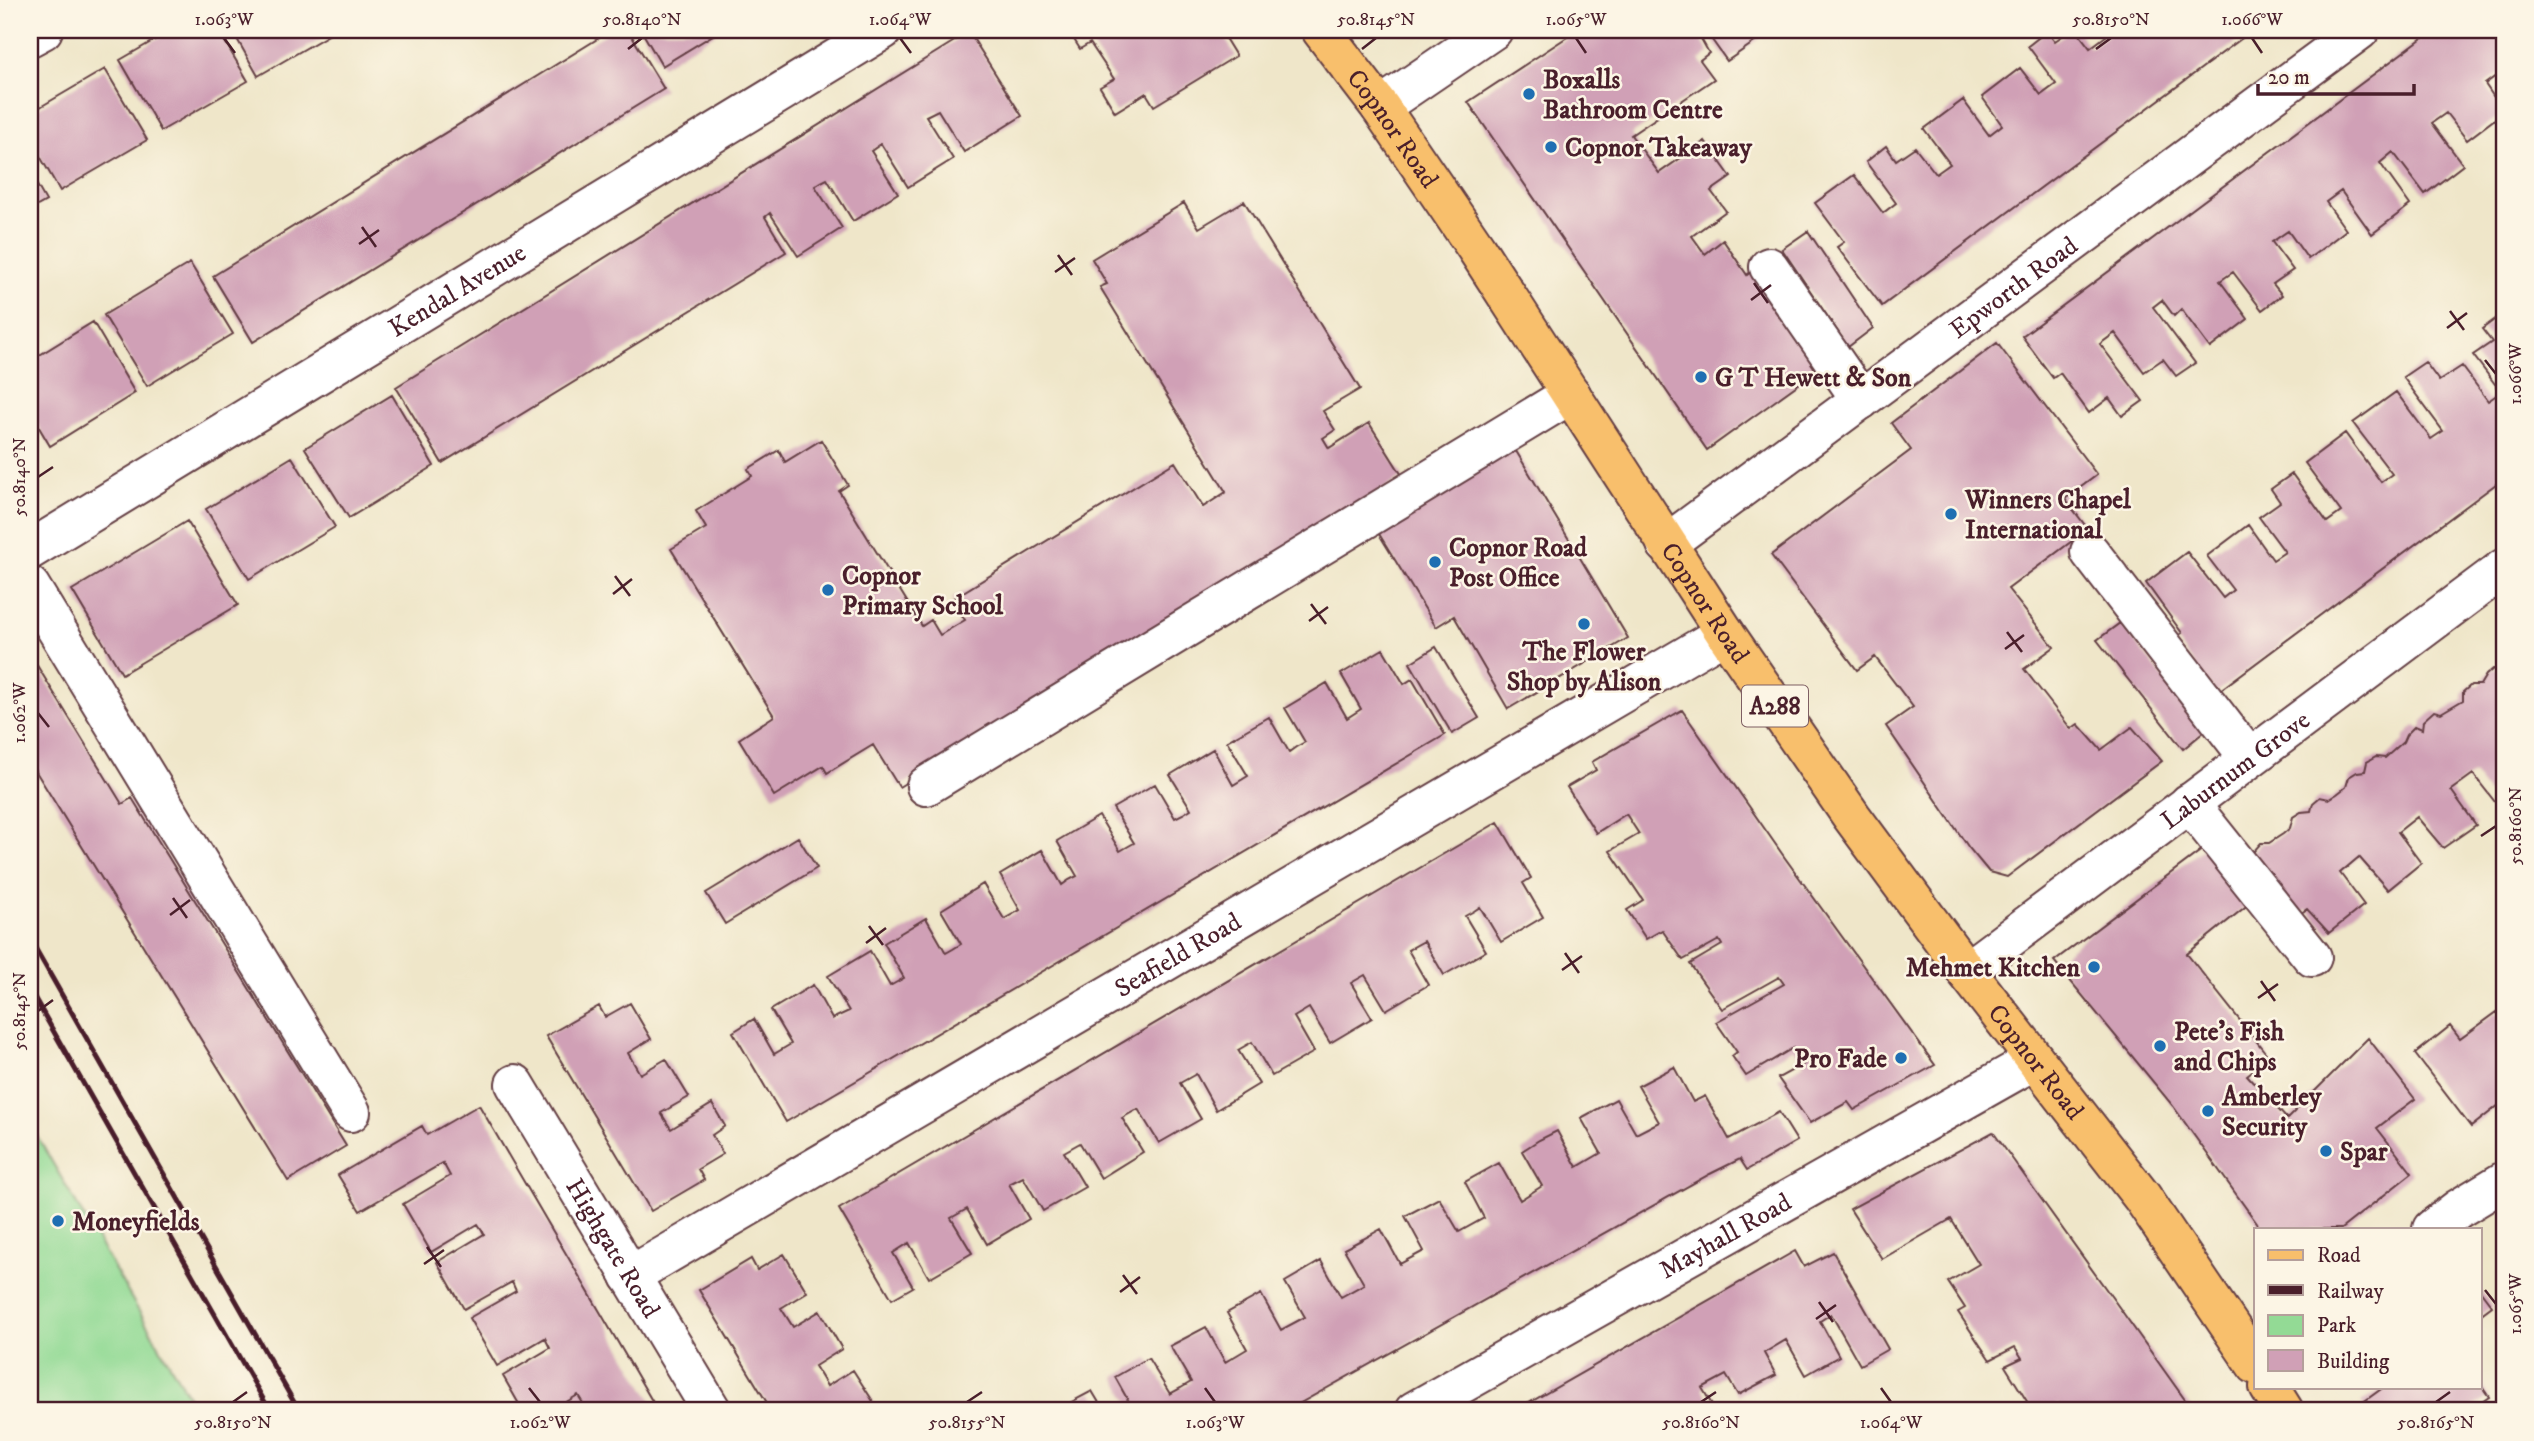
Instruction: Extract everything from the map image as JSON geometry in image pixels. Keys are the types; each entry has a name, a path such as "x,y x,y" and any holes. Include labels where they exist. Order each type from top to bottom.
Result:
{"main road":[{"name":"Copnor Road","path":"1321,30 1380,107 1572,394 1725,633 1852,817 1966,971 2142,1197 2254,1361"},
{"path":"2270,1388 2284,1411"}],"street":[{"path":"30,37 43,30"},
{"name":"Kendal Avenue","path":"30,550 883,30"},
{"path":"1380,107 1493,30"},
{"name":"Epworth Road","path":"1666,544 2360,30"},
{"path":"1769,267 1861,400"},
{"path":"926,786 1572,394"},
{"path":"2090,552 2249,758"},
{"name":"Laburnum Grove","path":"1966,971 2504,568"},
{"path":"30,586 351,1112"},
{"name":"Seafield Road","path":"630,1276 1725,633"},
{"path":"2189,803 2312,957"},
{"name":"Mayhall Road","path":"1414,1411 2035,1060"},
{"name":"Highgate Road","path":"515,1084 712,1411"},
{"path":"2433,1228 2458,1209 2504,1181"}],"green space":[{"name":"Moneyfields","path":"30,1124 197,1411 30,1411"}],"building":[{"path":"172,30 218,30 248,81 161,131 120,60"},
{"path":"232,30 337,30 258,76"},
{"path":"612,30 628,30 664,89 253,342 213,276"},
{"path":"641,30 721,30 662,66"},
{"path":"1068,30 1220,30 1236,56 1154,106 1146,93 1115,112 1100,87 1114,79 1090,43 1080,49"},
{"path":"1578,30 1763,30 1766,34 1727,61 1707,33 1700,37 1709,53 1700,60 1714,79 1631,135 1659,173 1705,141 1731,177 1711,191 1726,211 1692,236 1705,254 1723,240 1747,275 1752,271 1818,370 1707,450 1468,102"},
{"path":"2071,30 2076,30 2090,48 2114,30 2253,30 1882,306 1837,247 1844,242 1815,203 1854,175 1883,213 1896,203 1866,162 1886,146 1896,160 1915,147 1936,174 1950,164 1924,129 1963,100 1989,135 2002,125 1982,97 2020,68 2041,95 2056,84 2028,46 2047,31 2055,41"},
{"path":"2433,30 2504,30 2504,79 2500,73 2485,84 2504,112 2467,140 2446,113 2432,123 2463,165 2425,194 2393,152 2380,163 2410,205 2372,234 2341,191 2326,202 2346,230 2308,259 2288,231 2272,242 2293,270 2273,284 2282,295 2262,310 2233,272 2220,281 2248,319 2210,348 2181,309 2174,316 2162,300 2153,307 2195,363 2176,376 2163,359 2144,372 2115,333 2100,344 2143,401 2122,416 2109,398 2089,413 2060,373 2053,378 2022,336"},
{"path":"969,32 1022,116 964,152 938,110 926,116 953,159 908,187 881,144 871,151 898,193 853,221 827,179 821,182 815,186 842,228 798,256 770,213 765,217 786,252 442,463 396,387"},
{"path":"105,69 147,140 60,191 30,139 30,113"},
{"path":"30,173 46,201 30,210"},
{"path":"1244,201 1360,389 1323,411 1335,430 1323,438 1329,448 1369,423 1403,477 899,787 873,745 827,773 823,766 774,796 739,739 774,716 671,549 706,528 696,511 752,476 748,469 779,450 785,462 821,440 848,485 839,491 922,626 931,620 940,635 965,620 952,599 1175,462 1203,507 1226,492 1100,287 1107,284 1092,259 1184,203 1199,228"},
{"path":"1808,231 1873,328 1848,347 1782,249"},
{"path":"190,263 233,334 147,386 104,315"},
{"path":"2501,315 2504,319 2504,478 2216,693 2175,638 2182,633 2146,583 2187,552 2223,598 2233,590 2207,556 2248,525 2273,560 2285,552 2259,517 2280,502 2271,489 2292,474 2327,522 2341,512 2305,463 2345,433 2381,482 2392,474 2353,423 2396,392 2431,439 2443,431 2403,377 2425,362 2439,381 2462,366 2488,401 2501,392 2473,355 2492,342 2482,329"},
{"path":"93,322 135,393 50,446 30,412 30,361"},
{"name":"Winners Chapel International","path":"1997,343 2097,475 2065,499 2088,529 2008,589 2054,647 2024,669 2071,729 2078,724 2101,750 2132,727 2162,761 2007,877 1989,872 1969,848 1886,726 1913,707 1875,657 1857,670 1771,555 1911,450 1891,423"},
{"path":"392,395 434,466 349,518 305,448"},
{"path":"1513,446 1628,638 1508,709 1454,616 1436,627 1376,529"},
{"path":"292,457 335,527 249,579 206,509"},
{"path":"187,521 238,605 122,674 72,590"},
{"path":"2120,623 2205,731 2183,749 2097,640"},
{"path":"1436,647 1479,718 1452,734 1410,663"},
{"path":"1383,649 1404,684 1412,679 1445,735 786,1122 733,1032 754,1019 774,1054 791,1044 771,1010 813,985 832,1019 849,1011 828,976 870,951 890,986 904,978 884,943 926,918 946,953 953,949 961,944 941,910 983,884 1004,919 1020,910 1000,875 1042,850 1062,885 1077,876 1057,841 1099,816 1120,851 1134,843 1113,808 1155,784 1175,818 1183,814 1191,809 1170,775 1213,749 1233,785 1248,776 1227,741 1269,717 1289,752 1305,742 1285,708 1327,683 1347,718 1361,709 1341,674"},
{"path":"30,654 122,804 132,798 346,1146 288,1181 30,762"},
{"path":"2493,669 2504,669 2504,803 2499,807 2473,774 2451,790 2476,825 2443,848 2417,817 2398,832 2421,863 2388,890 2359,857 2340,873 2364,905 2329,933 2307,909 2297,916 2254,861 2253,852 2261,843 2269,843 2283,834 2290,828 2293,817 2301,812 2311,811 2313,803 2320,797 2329,799 2346,787 2349,777 2365,771 2367,762 2376,757 2385,758 2403,742 2415,726 2422,729 2423,721 2434,711 2441,713 2463,700 2463,692 2471,685 2480,685"},
{"path":"1682,710 1935,1065 1854,1110 1848,1102 1810,1123 1778,1078 1804,1064 1793,1048 1746,1076 1732,1056 1737,1052 1716,1022 1784,984 1779,977 1722,1009 1690,964 1722,945 1719,940 1683,960 1662,930 1646,939 1627,910 1643,900 1610,851 1639,834 1626,814 1596,833 1567,787 1596,770 1592,762"},
{"path":"1498,822 1531,878 1523,883 1543,917 1501,942 1480,907 1465,916 1486,951 1444,975 1424,941 1408,950 1428,985 1386,1010 1365,975 1351,983 1372,1018 1330,1043 1309,1008 1294,1017 1314,1052 1272,1076 1252,1042 1238,1050 1259,1084 1216,1110 1196,1074 1180,1083 1201,1119 1159,1143 1138,1109 1122,1118 1143,1152 1101,1178 1080,1143 1064,1152 1085,1187 1043,1211 1023,1177 1009,1184 1029,1219 987,1244 967,1209 951,1218 972,1253 929,1278 909,1243 893,1253 913,1287 892,1299 839,1209"},
{"path":"798,837 817,868 725,924 706,893"},
{"path":"2207,846 2250,903 2187,954 2269,1057 2247,1075 2287,1119 2368,1038 2415,1099 2377,1128 2412,1173 2342,1228 2260,1228 2173,1106 2054,961"},
{"path":"630,1003 651,1039 628,1053 640,1074 666,1059 689,1097 661,1113 671,1129 712,1104 725,1126 712,1135 723,1154 698,1169 704,1180 651,1211 546,1036 599,1006 605,1017"},
{"path":"2497,1012 2504,1022 2504,1101 2471,1127 2415,1054 2450,1026 2460,1039"},
{"path":"1674,1067 1693,1102 1705,1096 1729,1139 1779,1112 1797,1141 1747,1170 1740,1159 1710,1174 1286,1411 1134,1411 1115,1377 1148,1358 1170,1394 1181,1388 1191,1382 1170,1346 1206,1327 1225,1362 1247,1349 1227,1313 1261,1294 1281,1330 1305,1317 1285,1282 1321,1261 1341,1297 1364,1284 1344,1249 1381,1229 1400,1264 1424,1251 1405,1216 1439,1198 1459,1232 1484,1218 1465,1182 1499,1163 1520,1200 1542,1186 1522,1151 1557,1131 1577,1167 1601,1153 1581,1118 1616,1099 1636,1134 1659,1122 1638,1086"},
{"path":"479,1105 658,1411 575,1411 584,1405 578,1395 551,1411 523,1411 503,1376 550,1348 545,1338 497,1366 469,1318 516,1291 512,1282 464,1309 437,1262 484,1234 482,1230 478,1224 431,1252 403,1204 450,1176 443,1163 360,1211 338,1175 422,1126 427,1135"},
{"path":"1993,1132 2193,1411 2062,1411 2059,1404 2047,1411 2033,1411 2005,1366 2022,1358 2015,1347 1990,1360 1958,1312 1965,1308 1948,1282 1979,1264 1951,1219 1882,1259 1850,1209"},
{"path":"1795,1251 1804,1267 1833,1252 1888,1349 1860,1365 1831,1314 1820,1321 1839,1356 1806,1375 1786,1340 1764,1353 1776,1375 1738,1395 1726,1375 1702,1388 1714,1408 1709,1411 1515,1411"},
{"path":"784,1254 807,1292 781,1308 793,1327 820,1311 842,1349 815,1366 827,1386 853,1370 876,1406 867,1411 772,1411 699,1290 751,1259 757,1270"},
{"path":"2482,1293 2492,1306 2482,1314"},
{"path":"2482,1387 2489,1397 2469,1411 2368,1411 2362,1403 2383,1388"},
{"path":"1092,1391 1104,1411 1056,1411 1075,1400"}],"railway":[{"path":"30,939 299,1411"},
{"path":"30,990 270,1411"}],"place":[{"name":"Boxalls Bathroom Centre","path":"1529,94"},
{"name":"Copnor Takeaway","path":"1551,147"},
{"name":"G T Hewett & Son","path":"1701,377"},
{"name":"Winners Chapel International","path":"1951,514"},
{"name":"Copnor Road Post Office","path":"1435,562"},
{"name":"Copnor Primary School","path":"828,590"},
{"name":"The Flower Shop by Alison","path":"1584,624"},
{"name":"Mehmet Kitchen","path":"2094,967"},
{"name":"Pete's Fish and Chips","path":"2160,1046"},
{"name":"Pro Fade","path":"1901,1058"},
{"name":"Amberley Security","path":"2208,1111"},
{"name":"Spar","path":"2326,1151"},
{"name":"Moneyfields","path":"58,1221"}]}
